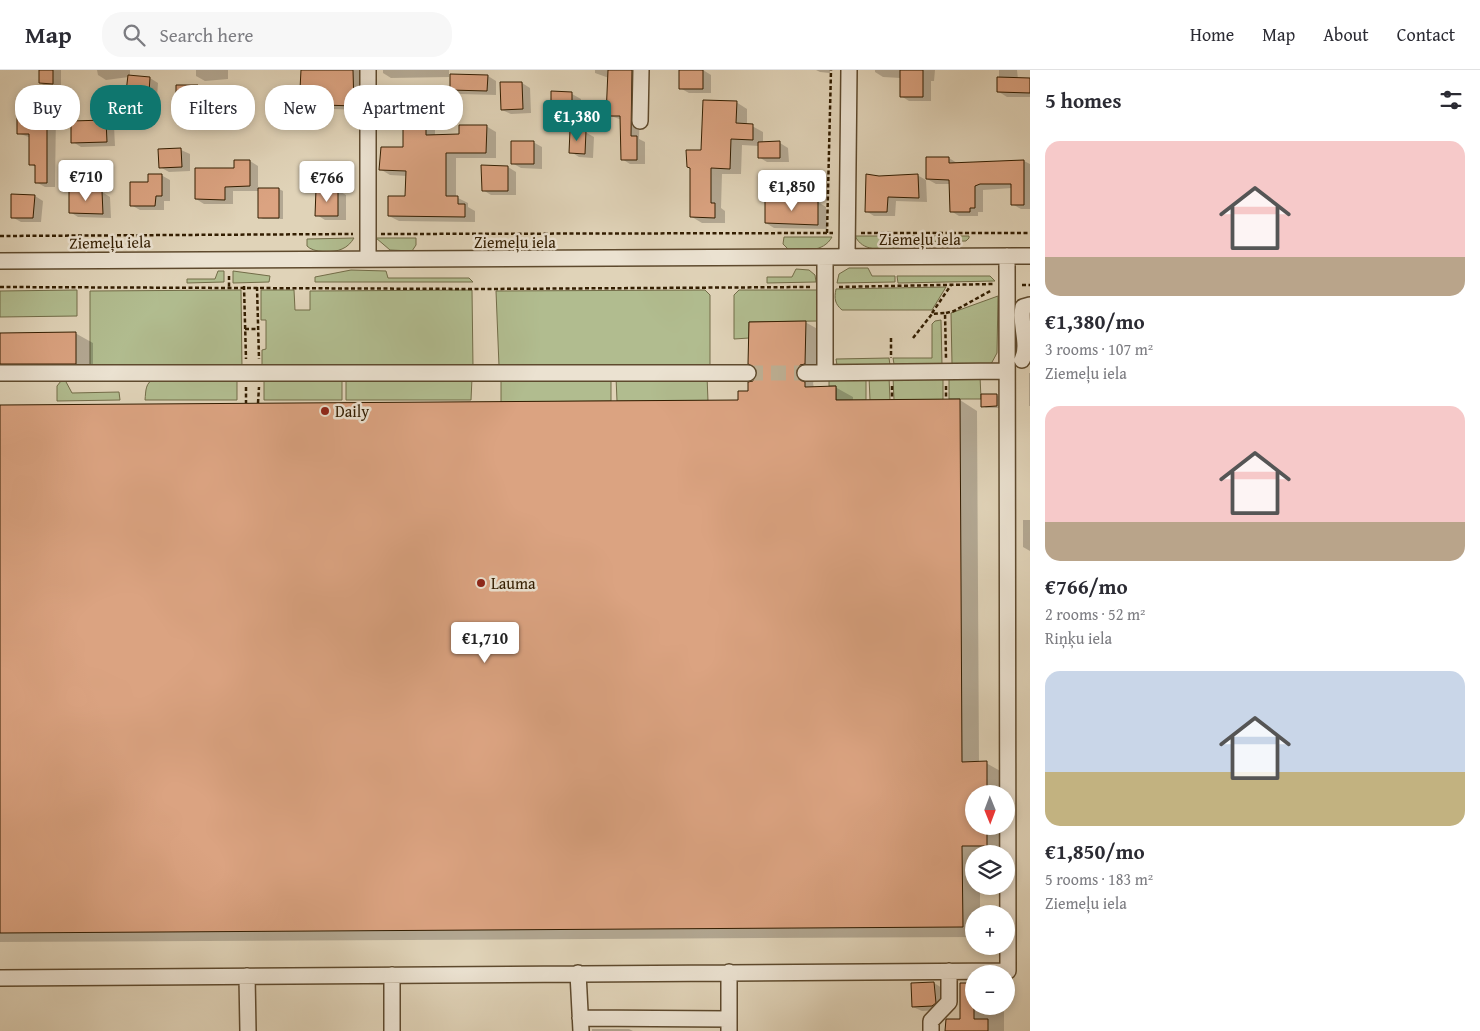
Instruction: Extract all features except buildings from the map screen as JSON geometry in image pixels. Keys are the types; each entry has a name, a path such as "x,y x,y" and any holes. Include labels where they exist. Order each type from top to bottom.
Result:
{"street":[{"path":"368,70 366,234 368,259"},
{"path":"640,121 641,70"},
{"path":"847,257 848,70"},
{"path":"0,978 729,972 1008,972 1007,256"},
{"name":"Ziemeļu iela","path":"0,261 1030,256"},
{"path":"825,258 825,373"},
{"path":"806,373 946,372 1006,366 1026,360 1027,336 1021,316 1023,307 1030,305"},
{"path":"0,373 748,373"},
{"path":"578,973 580,1024 729,1025 729,972"},
{"path":"931,1031 931,1021 949,1002 949,972"},
{"path":"392,975 392,1031"},
{"path":"247,976 248,1031"}],"path":[{"path":"826,233 831,70"},
{"path":"0,236 1030,233"},
{"path":"229,272 229,287"},
{"path":"0,287 244,286 482,289 1002,284 954,311 932,314"},
{"path":"913,338 951,285"},
{"path":"1007,285 1030,285"},
{"path":"244,286 245,329 258,403"},
{"path":"246,403 258,329 257,287"},
{"path":"945,313 946,400"},
{"path":"245,329 258,329"}],"green space":[{"path":"855,236 899,236 899,244 895,249 872,248 863,245"},
{"path":"906,236 969,236 969,238 966,241 908,242"},
{"path":"784,237 832,237 824,246 813,250 789,250 783,244"},
{"path":"354,238 346,247 334,251 324,252 307,246 307,239"},
{"path":"376,238 416,238 416,245 412,251 390,250"},
{"path":"849,268 868,268 872,276 895,276 895,282 837,283 839,274"},
{"path":"796,269 809,270 815,275 816,282 767,283 767,277 792,277"},
{"path":"351,270 386,271 388,278 469,278 473,282 315,282 315,277"},
{"path":"218,271 224,271 224,282 187,283 187,279 215,279"},
{"path":"233,271 270,276 269,282 233,283"},
{"path":"897,276 990,276 995,281 898,283"},
{"path":"946,287 932,310 842,310 836,303 835,298 836,289"},
{"path":"77,290 77,316 0,317 0,291"},
{"path":"241,290 242,368 90,369 90,291"},
{"path":"261,290 294,290 295,310 310,310 310,291 472,290 473,367 262,368 262,350 266,349 266,320 261,320"},
{"path":"705,290 710,295 710,367 499,366 496,291"},
{"path":"739,290 817,290 818,321 749,322 749,338 734,339 734,295"},
{"path":"998,296 997,353 991,364 952,364 951,313"},
{"path":"941,320 942,365 894,364 893,358 932,358 932,324 935,321"},
{"path":"889,358 890,365 837,365 836,359"},
{"path":"707,376 708,401 617,401 616,377"},
{"path":"943,376 943,400 894,400 893,377"},
{"path":"949,376 980,376 981,399 949,399"},
{"path":"501,377 611,378 611,401 501,402"},
{"path":"866,377 866,400 836,400 836,386 829,386 829,378"},
{"path":"869,377 889,377 890,400 870,400"},
{"path":"155,378 237,378 237,400 145,400 148,385"},
{"path":"264,378 342,378 342,400 264,400"},
{"path":"346,378 472,378 471,400 346,400"},
{"path":"65,380 72,393 119,392 120,400 57,401 57,386 61,381"}],"tunnel":[{"path":"748,373 805,373"}],"place":[{"name":"Daily","path":"325,411"},
{"name":"Lauma","path":"481,583"}]}
